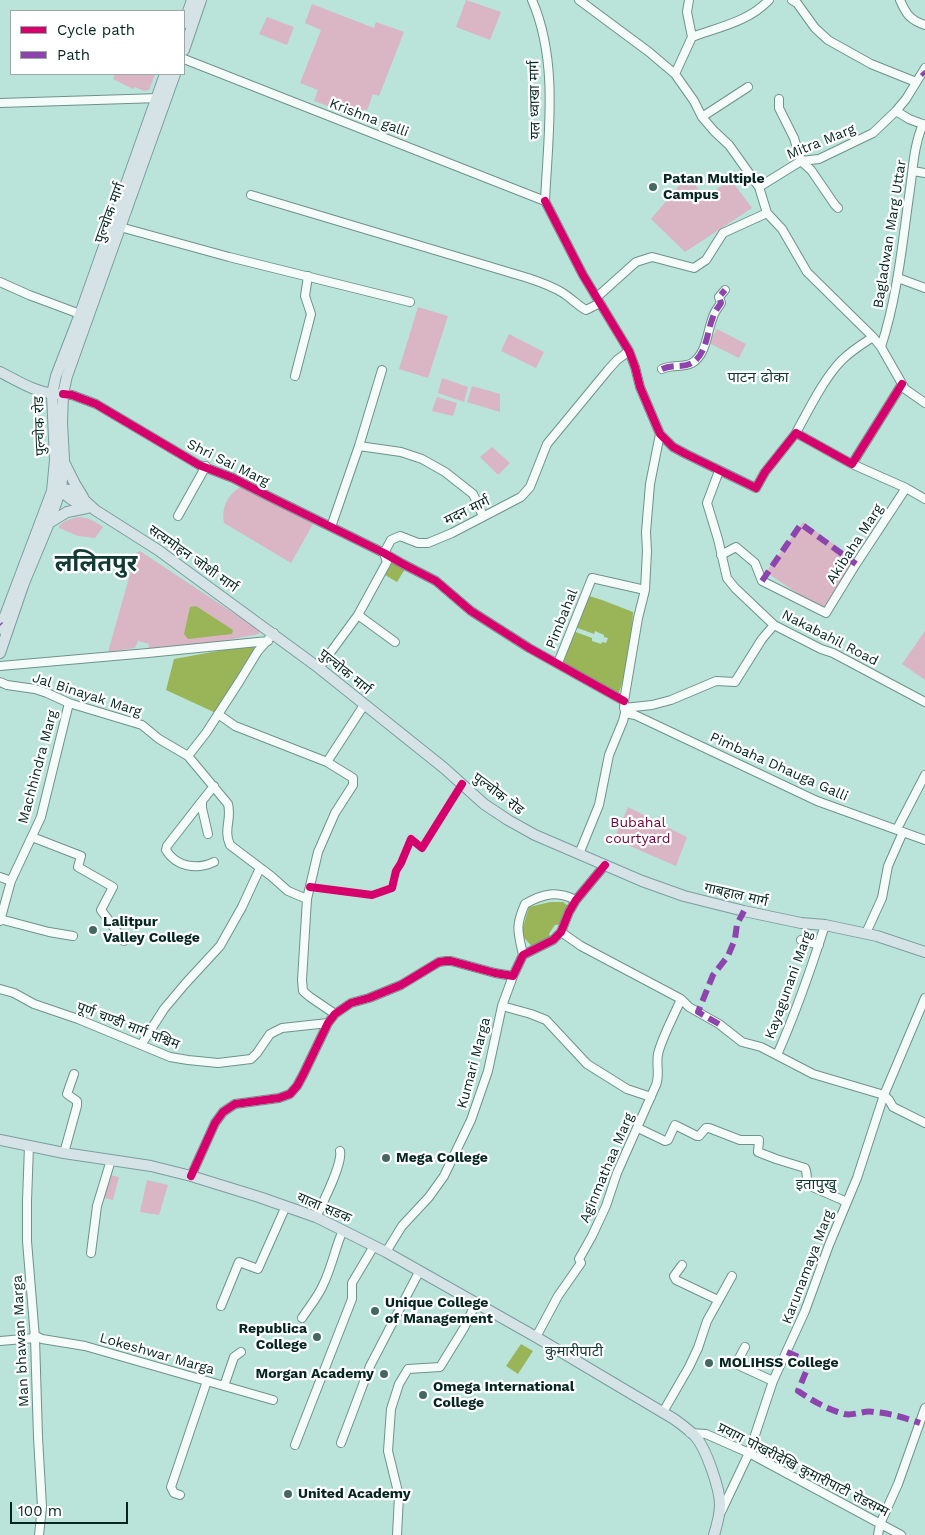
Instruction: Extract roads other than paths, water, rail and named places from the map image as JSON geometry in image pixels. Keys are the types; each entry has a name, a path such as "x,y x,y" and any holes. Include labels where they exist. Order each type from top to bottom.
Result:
{"main road":[{"path":"185,20 192,0"},
{"path":"185,47 201,0"},
{"name":"पुल्चोक मार्ग","path":"66,362 120,227 161,98 165,75"},
{"name":"पुल्चोक मार्ग","path":"66,362 80,314 161,98 174,75"},
{"path":"0,653 24,583 49,523 64,460 62,422 66,362"},
{"name":"पुल्चोक रोड","path":"56,490 52,394 66,362"},
{"path":"0,372 35,390 52,394 63,394"},
{"path":"49,523 67,512 91,507 75,484 64,460"},
{"path":"0,629 56,490"},
{"name":"सत्यमोहन जोशी मार्ग","path":"56,490 69,490 91,507 158,550 271,637"},
{"name":"पुल्चोक मार्ग","path":"271,637 319,668 399,732"},
{"name":"पुल्चोक रोड","path":"399,732 484,804 535,836 591,860"},
{"name":"गाबहाल मार्ग","path":"591,860 642,881 701,901 802,923 825,925 866,933 925,952"},
{"name":"याला सडक","path":"0,1140 64,1153 151,1166 191,1176 316,1217 386,1252 663,1412 694,1435 709,1464 720,1495 720,1514 716,1534"}],"street":[{"name":"यल ध्वाखा मार्ग","path":"532,0 538,15 547,55 550,84 545,201"},
{"path":"579,0 649,52 675,74 694,101 702,117 729,145 759,187 767,213 782,229 807,272 873,337 881,347 905,389 925,403"},
{"path":"675,74 692,37 687,12 689,0"},
{"path":"692,37 741,20 757,11 769,0"},
{"path":"792,0 797,3 815,28 828,40 871,64 916,82"},
{"path":"900,0 906,15 925,25"},
{"name":"Krishna galli","path":"185,59 545,201"},
{"name":"Mitra Marg","path":"759,187 802,161 819,159 874,133 906,100 924,72"},
{"path":"702,117 748,87"},
{"path":"0,103 161,98"},
{"path":"779,100 779,108 794,138 802,161 811,170 838,208"},
{"path":"896,111 924,125"},
{"name":"Bagladwan Marg Uttar","path":"881,347 898,278 916,144 924,125"},
{"path":"913,171 925,173"},
{"path":"251,195 528,278 554,287 586,310 636,262 652,257 694,268 706,260 723,233 767,213"},
{"path":"545,201 583,275 629,351 640,387 660,434 673,447 719,472 756,488 765,472 796,433 817,394 840,362 852,351 873,337"},
{"path":"120,227 229,257 410,302"},
{"path":"295,376 311,314 305,296 308,276"},
{"path":"898,278 925,288"},
{"path":"0,282 80,314"},
{"path":"662,370 669,366 685,366 697,359 708,338 713,317 720,304 719,298 725,290"},
{"name":"मदन मार्ग","path":"384,553 388,544 394,538 400,536 418,543 428,542 452,533 520,497 530,488 547,444 608,370 629,351"},
{"path":"331,527 359,446 382,370"},
{"path":"852,464 902,384"},
{"name":"Shri Sai Marg","path":"63,394 72,395 96,404 199,464 233,478 436,581 471,611 529,648 558,663"},
{"path":"796,433 852,464 906,488 925,499"},
{"path":"579,854 599,805 609,755 623,722 638,618 645,590 646,532 650,484 660,434"},
{"path":"359,446 401,452 422,459 445,472 473,494 483,516"},
{"path":"178,516 206,466"},
{"name":"Nakabahil Road","path":"719,472 707,503 727,578 735,588 774,625 821,649 833,653 925,702"},
{"name":"Akibaha Marg","path":"722,555 736,547 754,563 762,581 826,613 906,488"},
{"path":"319,668 358,615 387,562 384,553"},
{"name":"Pimbahal","path":"558,663 592,578 645,590"},
{"path":"358,615 395,642"},
{"path":"624,707 652,705 671,700 716,681 735,682 762,639 774,625"},
{"path":"0,666 148,653 271,637"},
{"path":"188,756 206,733 258,651 271,637"},
{"name":"Pimbaha Dhauga Galli","path":"558,663 635,715 817,800 925,840"},
{"name":"Jal Binayak Marg","path":"0,682 7,685 35,689 69,703 142,725 159,739 188,756 228,804 230,810 226,838 230,845 260,868"},
{"name":"Machhindra Marg","path":"0,920 11,881 41,817 69,703"},
{"path":"327,762 364,705"},
{"path":"218,714 235,726 327,762 353,778 353,785 335,814 318,852 307,899 303,991 336,1014"},
{"path":"866,933 882,898 888,866 900,831 925,775"},
{"path":"214,786 167,846 166,850 174,860 185,866 205,866 214,862"},
{"path":"202,801 208,834"},
{"path":"32,837 81,856 78,867 113,886 101,910 124,940"},
{"path":"576,900 557,894 535,898 525,904 518,923 523,955 553,940 561,932 576,900 605,865"},
{"path":"141,1045 164,1009 220,946 242,907 260,868 288,891 307,899"},
{"path":"0,877 11,881"},
{"path":"0,920 73,936"},
{"name":"Kayagunani Marg","path":"777,1054 795,1012 825,925"},
{"path":"561,932 581,946 681,1000 689,1007 719,1024 742,1042 761,1046 791,1064 813,1074 866,1088 886,1097 893,1107 925,1123"},
{"path":"801,940 819,945"},
{"name":"Kumari Marga","path":"386,1252 402,1226 429,1197 444,1176 471,1120 488,1071 502,1006 523,955"},
{"path":"191,1176 215,1123 223,1112 236,1104 279,1098 290,1094 303,1075 328,1023 336,1014 352,1003 401,985 439,962 451,961 513,976"},
{"name":"पूर्ण चण्डी मार्ग पश्चिम","path":"0,989 170,1057 188,1060 218,1063 251,1059 257,1054 270,1034 282,1028 328,1023"},
{"name":"Karunamaya Marg","path":"720,1514 749,1453 773,1381 805,1311 925,998"},
{"name":"Aginmathaa Marg","path":"536,1337 558,1296 581,1264 579,1259 592,1236 651,1097 658,1078 659,1052 681,1000"},
{"path":"502,1006 546,1020 587,1064 627,1089 651,1097"},
{"path":"64,1153 77,1106 77,1101 67,1094 74,1074"},
{"path":"638,1128 666,1141 675,1125 697,1136 706,1128 709,1128 740,1140 759,1140 758,1152 805,1168 808,1173 808,1185 847,1202"},
{"name":"Man bhawan Marga","path":"29,1146 26,1201 42,1507 39,1535"},
{"path":"316,1217 335,1173 341,1155 340,1151"},
{"path":"91,1253 97,1206 111,1160"},
{"path":"258,1269 286,1206"},
{"path":"302,1318 322,1287 343,1230"},
{"path":"295,1445 352,1299 352,1283 374,1246"},
{"path":"221,1306 239,1262 267,1273"},
{"path":"682,1265 674,1276 676,1280 718,1300"},
{"path":"341,1443 370,1366 419,1272"},
{"path":"663,1412 689,1367 707,1321 732,1276"},
{"path":"397,1535 399,1496 388,1451 391,1409 399,1384 408,1369 440,1367 476,1303"},
{"path":"0,1341 34,1337"},
{"name":"Lokeshwar Marga","path":"34,1337 85,1346 273,1400"},
{"path":"745,1347 737,1362 738,1365 773,1381"},
{"path":"224,1386 234,1357 241,1352"},
{"path":"180,1495 174,1493 171,1487 207,1381"},
{"path":"878,1535 880,1524 898,1484 925,1408"},
{"name":"प्रयाग पोखरीदेखि कुमारीपाटी रोडसम्म","path":"690,1433 706,1434 749,1453 901,1535"}],"place":[{"name":"Patan Multiple Campus","path":"653,187"},
{"name":"Lalitpur Valley College","path":"93,930"},
{"name":"Mega College","path":"386,1158"},
{"name":"Unique College of Management","path":"375,1311"},
{"name":"Republica College","path":"317,1337"},
{"name":"MOLIHSS College","path":"709,1363"},
{"name":"Morgan Academy","path":"384,1374"},
{"name":"Omega International College","path":"423,1395"},
{"name":"United Academy","path":"288,1494"}],"district":[{"name":"पाटन ढोका","path":"758,378"},
{"name":"ललितपुर","path":"96,564"},
{"name":"इतापुखु","path":"816,1185"},
{"name":"कुमारीपाटी","path":"574,1352"}],"park label":[{"name":"Bubahal courtyard","path":"638,832"}]}
